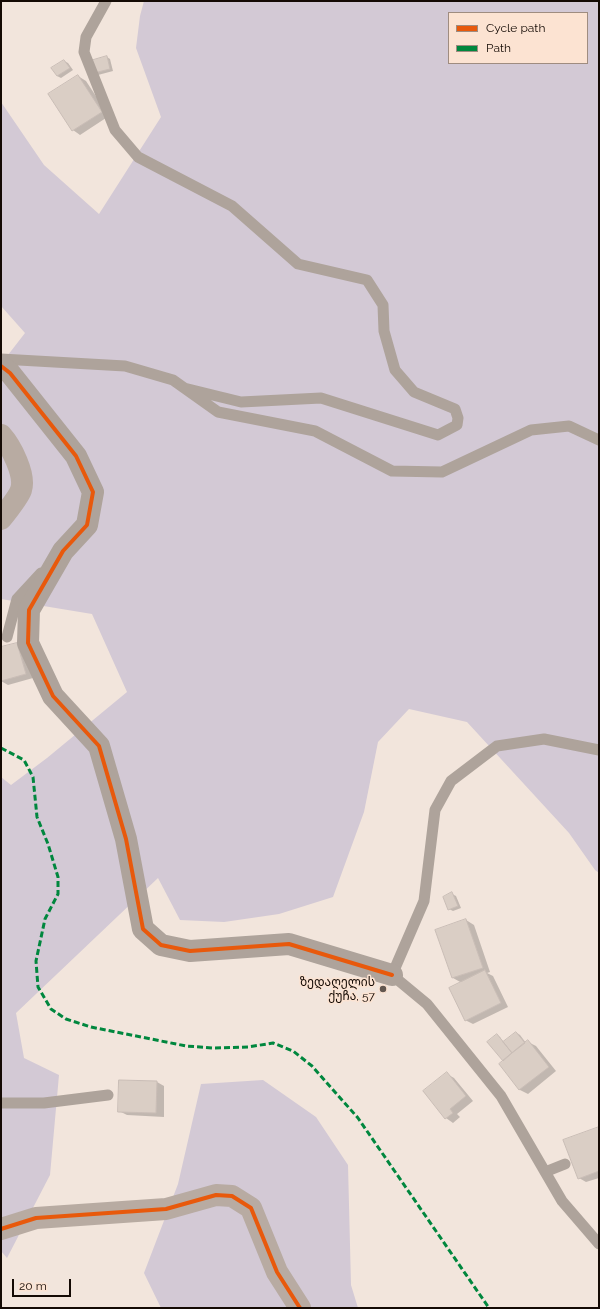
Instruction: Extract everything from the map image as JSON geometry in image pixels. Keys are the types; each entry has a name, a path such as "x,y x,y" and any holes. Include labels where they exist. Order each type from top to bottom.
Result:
{"street":[{"path":"1,366 10,373 76,456 93,492 87,525 63,551 29,610 28,644 53,696 99,746 126,839 143,930 161,945 190,951 289,944 392,976"},
{"path":"1,435 7,441 21,472 21,490 1,519"},
{"path":"1,1228 36,1218 166,1209 216,1195 232,1196 251,1208 278,1272 300,1308"}],"lane":[{"path":"106,1 86,37 84,52 115,130 124,141 138,157 232,206 298,264 367,280 383,305 384,331 395,370 414,392 455,409 458,418 457,425 438,435 321,398 241,402 184,388"},
{"path":"1,360 125,366 173,380 218,412 314,431 392,471 442,472 531,430 569,426 599,440"},
{"path":"7,637 17,599 63,551"},
{"path":"599,750 544,739 497,746 451,781 435,810 424,901 392,976 427,1004 501,1096 562,1201 599,1244"},
{"path":"1,1104 44,1103 108,1095"},
{"path":"545,1172 565,1164"}],"shaded area":[{"path":"144,1 599,1 599,873 595,870 569,833 467,722 409,709 378,742 364,812 333,897 279,914 224,922 180,920 158,878 16,1013 24,1058 59,1075 50,1175 7,1258 1,1251 1,777 11,785 47,758 127,692 92,614 1,599 1,364 25,333 1,306 1,102 44,165 99,214 161,117 136,48 140,16"},
{"path":"263,1080 316,1117 348,1165 351,1285 358,1308 161,1308 144,1273 178,1184 201,1084"}],"building":[{"path":"107,56 110,69 94,73 90,61"},
{"path":"64,60 70,68 57,76 51,68"},
{"path":"78,75 102,112 72,131 48,94"},
{"path":"17,643 26,674 1,681 1,647"},
{"path":"452,892 458,906 448,910 443,897"},
{"path":"466,919 483,968 452,978 435,930"},
{"path":"485,970 501,1003 465,1021 449,988"},
{"path":"516,1032 525,1043 512,1053 503,1042"},
{"path":"497,1034 512,1053 503,1061 487,1042"},
{"path":"528,1040 549,1067 519,1090 499,1064"},
{"path":"447,1072 466,1096 450,1109 453,1113 445,1119 423,1091"},
{"path":"119,1080 157,1081 156,1113 118,1112"},
{"path":"599,1127 599,1171 578,1179 563,1140"}],"marked path":[{"path":"1,748 24,760 33,777 37,817 48,844 58,877 58,894 45,919 36,961 38,987 51,1009 66,1019 91,1027 186,1046 213,1048 248,1047 273,1043 293,1051 312,1066 358,1118 489,1308"}],"cycle path":[{"path":"1,366 10,373 76,456 93,492 87,525 63,551 29,610 28,643 53,696 99,746 126,839 143,929 161,945 190,951 289,944 392,975"},
{"path":"1,1229 36,1218 166,1209 216,1195 232,1196 251,1208 277,1272 300,1308"}],"place":[{"name":"ზედაღელის ქუჩა, 57","path":"383,989"}]}
